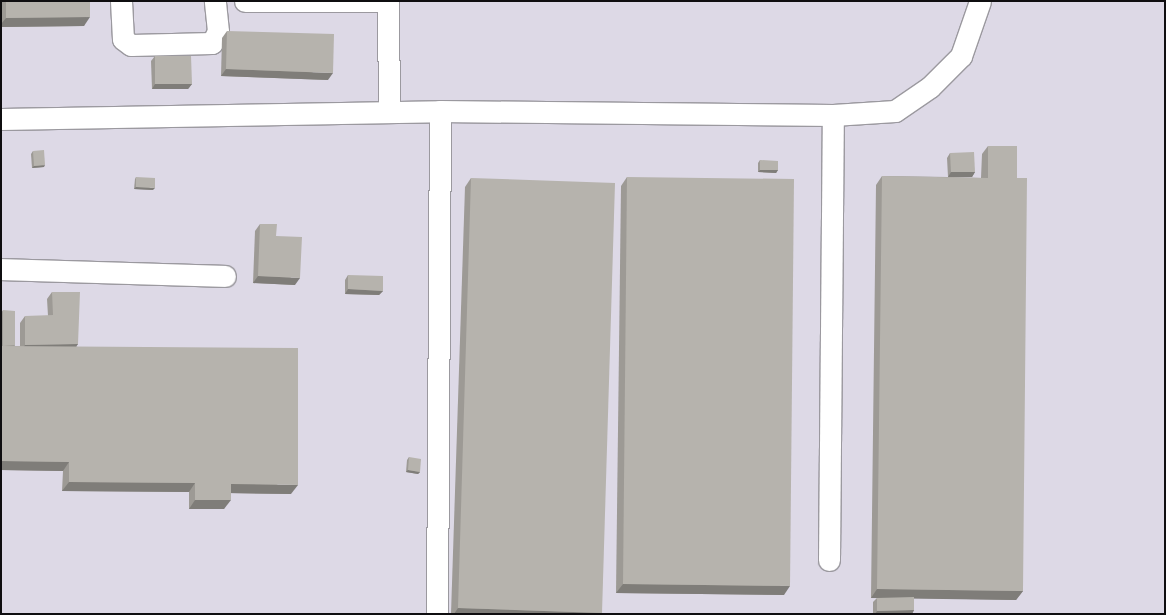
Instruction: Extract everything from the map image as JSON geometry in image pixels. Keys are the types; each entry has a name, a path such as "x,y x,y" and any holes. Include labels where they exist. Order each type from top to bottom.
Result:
{"street":[{"path":"121,1 123,39 131,45 212,43 218,31 215,1"},
{"path":"245,1 388,1 389,112"},
{"path":"1,119 440,111 833,115 895,112 930,87 961,56 980,1"},
{"path":"437,614 440,111"},
{"path":"828,560 833,115"},
{"path":"1,268 225,276"}],"shaded area":[{"path":"1,1 1165,1 1165,614 1,614"}],"building":[{"path":"6,1 90,1 90,17 6,18"},
{"path":"227,31 334,34 333,73 226,69"},
{"path":"155,56 191,56 192,84 155,84"},
{"path":"988,146 1017,146 1017,178 1027,178 1023,591 877,589 882,176 988,178"},
{"path":"44,150 45,165 34,166 33,151"},
{"path":"974,152 975,172 951,172 950,153"},
{"path":"760,160 778,161 778,170 760,170"},
{"path":"136,177 155,178 155,188 136,187"},
{"path":"627,177 794,179 790,586 623,584"},
{"path":"471,178 615,183 602,613 458,608"},
{"path":"260,224 277,224 276,236 302,237 300,278 258,276"},
{"path":"348,275 383,276 383,291 348,289"},
{"path":"52,292 80,292 78,344 25,345 25,316 53,315"},
{"path":"3,310 15,311 15,345 3,346"},
{"path":"1,346 298,348 298,485 231,484 231,500 195,500 195,483 69,482 69,462 1,461"},
{"path":"409,457 421,459 420,472 408,470"},
{"path":"914,597 914,610 877,611 877,598"}]}
